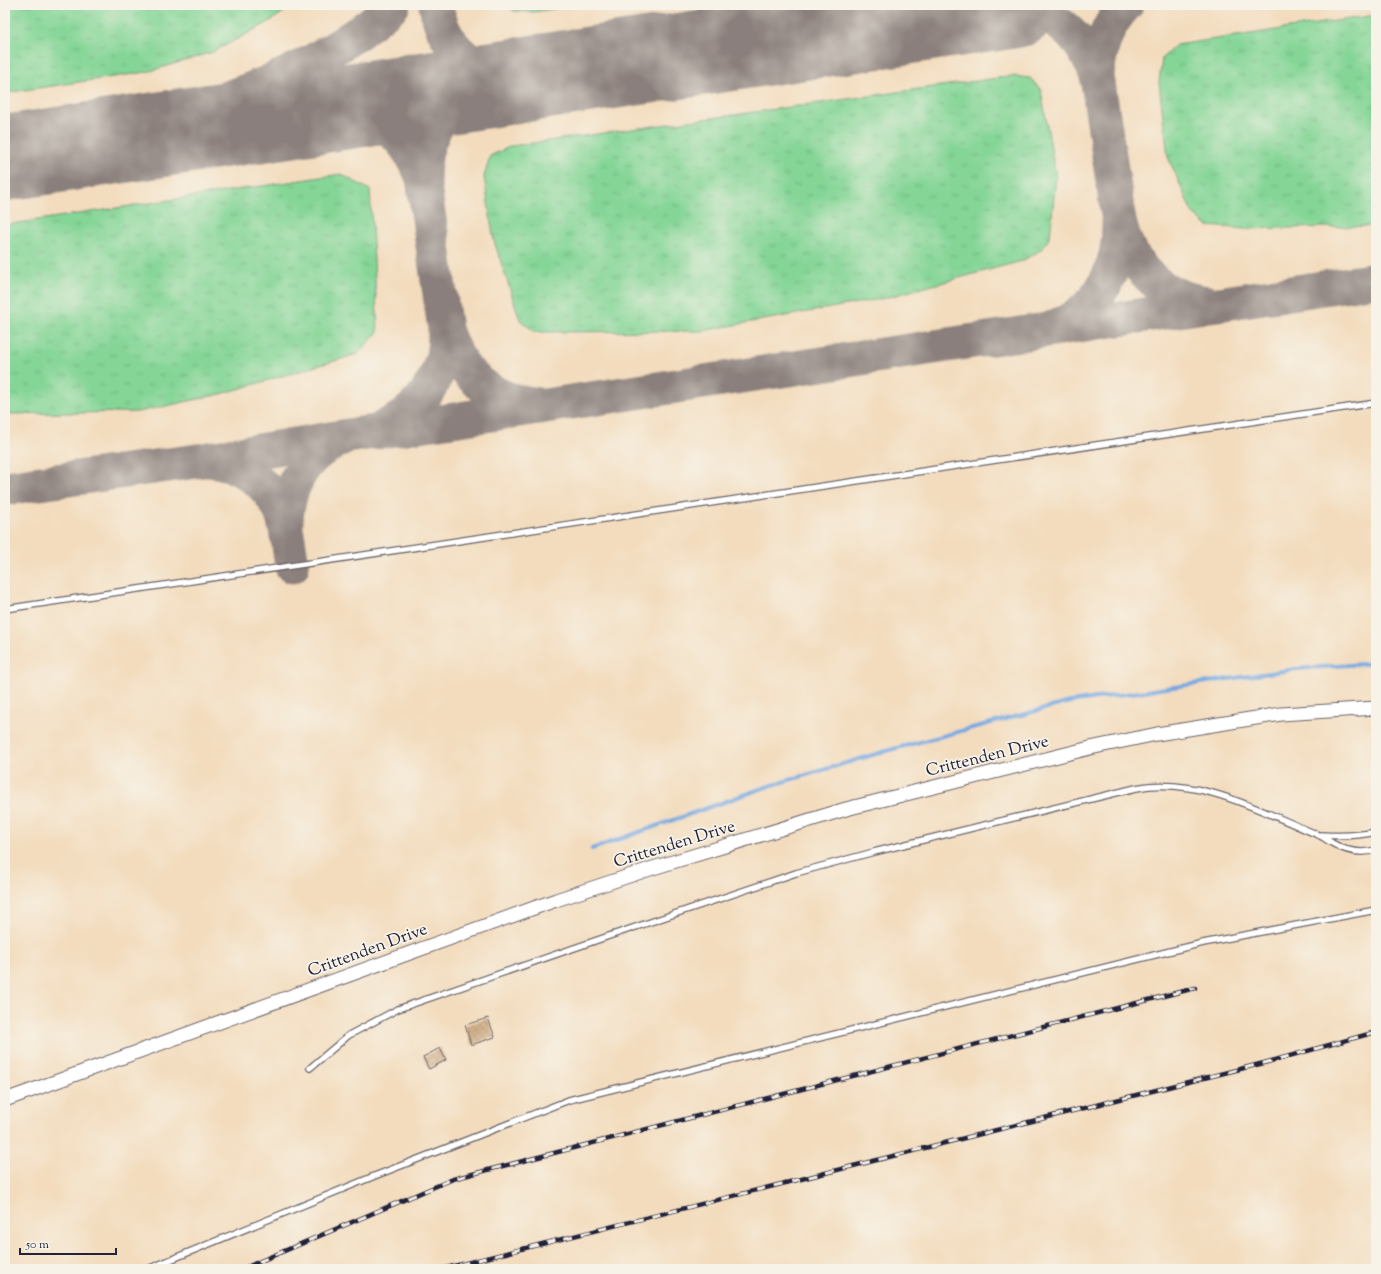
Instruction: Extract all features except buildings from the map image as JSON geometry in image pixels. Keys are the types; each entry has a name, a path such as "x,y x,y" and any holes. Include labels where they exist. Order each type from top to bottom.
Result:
{"street":[{"name":"Crittenden Drive","path":"5,1100 556,900 654,868 846,810 1082,750 1157,734 1281,714 1376,708"}],"lane":[{"path":"5,609 1376,403"},
{"path":"310,1068 349,1034 398,1010 728,895 796,873 874,852 1150,785 1195,789 1227,797 1319,835 1333,844 1347,850 1358,852 1376,850"},
{"path":"1319,835 1367,834 1376,832"},
{"path":"148,1269 365,1180 569,1100 1203,943 1376,910"}],"green space":[{"path":"5,5 294,5 269,22 213,52 147,72 5,93"},
{"path":"507,5 578,5 533,12 514,11"},
{"path":"1376,15 1376,226 1245,229 1207,226 1192,212 1168,157 1159,83 1162,58 1176,45"},
{"path":"1012,76 1030,78 1041,90 1056,177 1050,237 1041,250 1022,261 881,299 701,331 535,332 520,320 494,241 484,177 490,156 511,146"},
{"path":"341,174 370,190 378,332 358,354 221,394 138,412 5,414 5,225"}],"waterway":[{"path":"592,849 766,787 886,751 1070,702 1296,669 1376,663"}],"taxiway":[{"path":"5,150 108,130 159,118 210,104 259,86 306,64 351,38 393,5"},
{"path":"436,5 440,20 453,45 474,63 487,70 501,74 516,77 640,59"},
{"path":"1007,5 996,8 1027,11 1039,14 1063,26 1083,48 1097,76"},
{"path":"1126,5 1113,21 1105,38 1097,76 1119,221 1131,252 1139,265 1150,277 1162,287 1176,294 1191,300 1208,303"},
{"path":"423,178 426,152 430,140 441,119 449,110 471,94 506,82"},
{"path":"326,109 360,115 374,120 386,127 407,148 415,162 423,178 445,329"},
{"path":"1056,326 1085,310 1096,298 1104,285 1116,255 1119,222"},
{"path":"5,488 204,460 354,435 1376,280"},
{"path":"383,428 394,423 412,409 427,391 433,381 443,356 445,329 453,349 462,365 479,383 489,390 511,400 534,404"},
{"path":"286,530 286,515 289,501 293,488 306,464 316,454 342,439"},
{"path":"209,460 231,465 242,470 252,476 269,492 276,502 283,518 287,532 292,566"}],"runway":[{"path":"5,158 1016,5"}],"railway":[{"path":"242,1269 453,1179 1195,988"},
{"path":"442,1269 1264,1063 1376,1032"}]}
